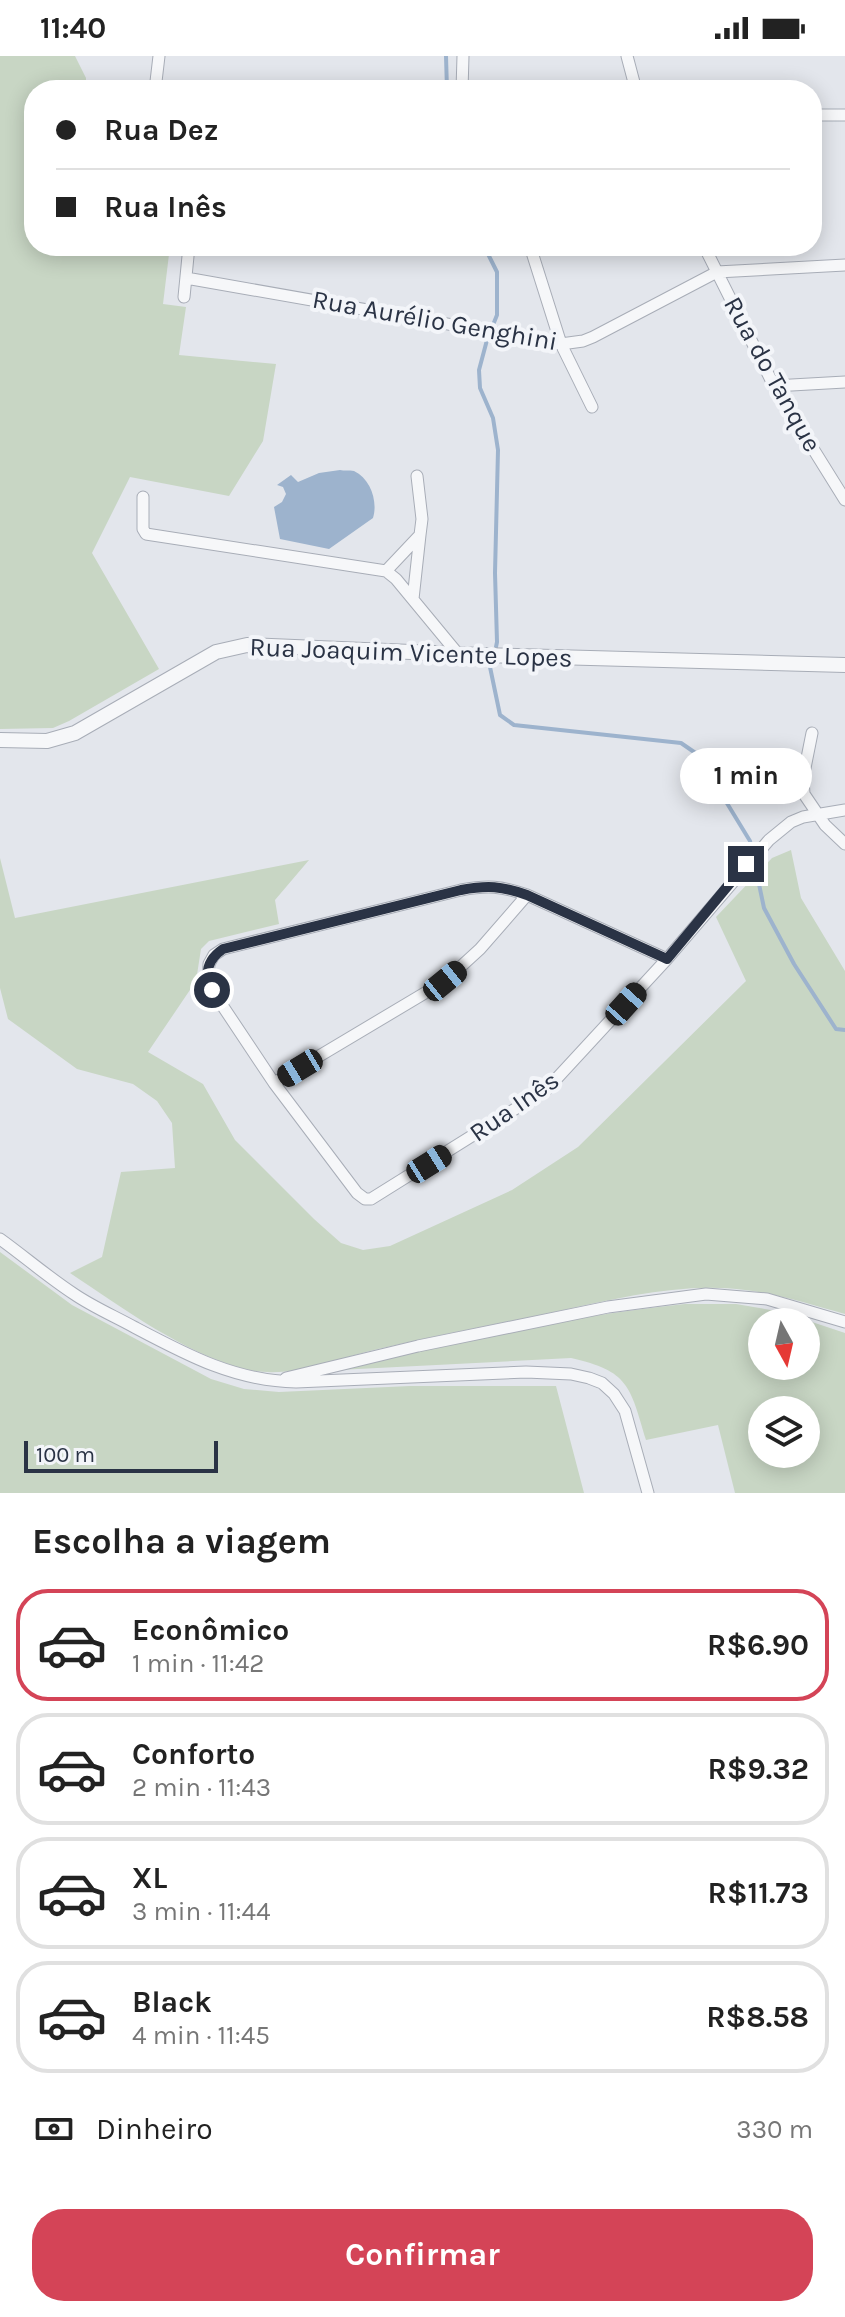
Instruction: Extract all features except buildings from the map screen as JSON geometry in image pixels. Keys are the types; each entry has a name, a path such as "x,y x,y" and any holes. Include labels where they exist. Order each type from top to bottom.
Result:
{"street":[{"path":"156,80 159,56"},
{"path":"462,80 463,56"},
{"path":"627,56 633,80"},
{"path":"822,115 845,115"},
{"path":"184,297 188,256"},
{"path":"533,256 561,344 592,407"},
{"name":"Rua do Tanque","path":"709,256 774,386 845,500"},
{"path":"717,272 845,265"},
{"name":"Rua Aurélio Genghini","path":"186,278 561,344 593,337 717,272"},
{"path":"774,386 845,382"},
{"path":"413,599 422,519 417,476"},
{"path":"143,497 143,529 149,535 386,571 458,654"},
{"path":"386,571 420,535"},
{"name":"Rua Joaquim Vicente Lopes","path":"0,740 47,741 75,733 216,652 247,645 845,665"},
{"path":"812,733 803,786 816,813 845,844"},
{"path":"816,813 845,810"},
{"name":"Rua Inês","path":"274,1083 357,1193 365,1199 376,1198 547,1089 667,959 769,840 791,822 816,813"},
{"path":"527,895 480,949 445,981 274,1083 208,982 207,972 214,955 223,949 478,887 503,887 527,895 667,959"},
{"path":"0,1239 76,1295 170,1346 227,1372 270,1382 526,1372 571,1374 602,1383 625,1411 648,1493"},
{"path":"270,1382 433,1343 656,1299 706,1294 767,1299 845,1322"}],"green space":[{"path":"0,56 75,56 86,80 24,80 24,256 169,256 163,304 186,307 179,355 276,364 263,441 229,496 130,477 92,553 159,669 53,728 0,729"},
{"path":"791,850 801,898 845,971 845,1314 758,1292 722,1288 675,1290 430,1338 298,1370 263,1372 222,1362 176,1341 70,1273 102,1257 121,1172 175,1168 172,1123 157,1101 133,1084 77,1069 8,1019 0,988 0,858 15,918 309,860 275,900 279,924 209,941 201,949 196,981 148,1052 203,1084 235,1140 341,1243 363,1250 390,1246 512,1190 578,1147 746,981 716,917 772,858"},
{"path":"0,1252 72,1305 211,1379 244,1389 279,1392 410,1386 556,1386 584,1493 0,1493"},
{"path":"685,1304 736,1304 759,1308 748,1308 748,1380 820,1380 820,1325 845,1333 845,1493 735,1493 718,1425 646,1440 631,1394 616,1375 571,1358 338,1370 510,1331 597,1315"}],"water":[{"path":"354,471 365,479 374,498 373,518 329,549 280,539 274,507 282,502 286,494 283,487 277,485 291,475 298,482 319,473"}],"waterway":[{"path":"446,56 447,80"},
{"path":"489,256 497,272 497,315 479,370 480,388 493,418 498,450 495,652"},
{"path":"492,660 490,667 500,715 514,725 681,743 697,754 750,841 764,908 794,964 836,1029 845,1030"}],"route":[{"path":"212,990 208,982 209,964 214,955 223,949 461,890 492,886 527,895 667,959 746,864"}]}
